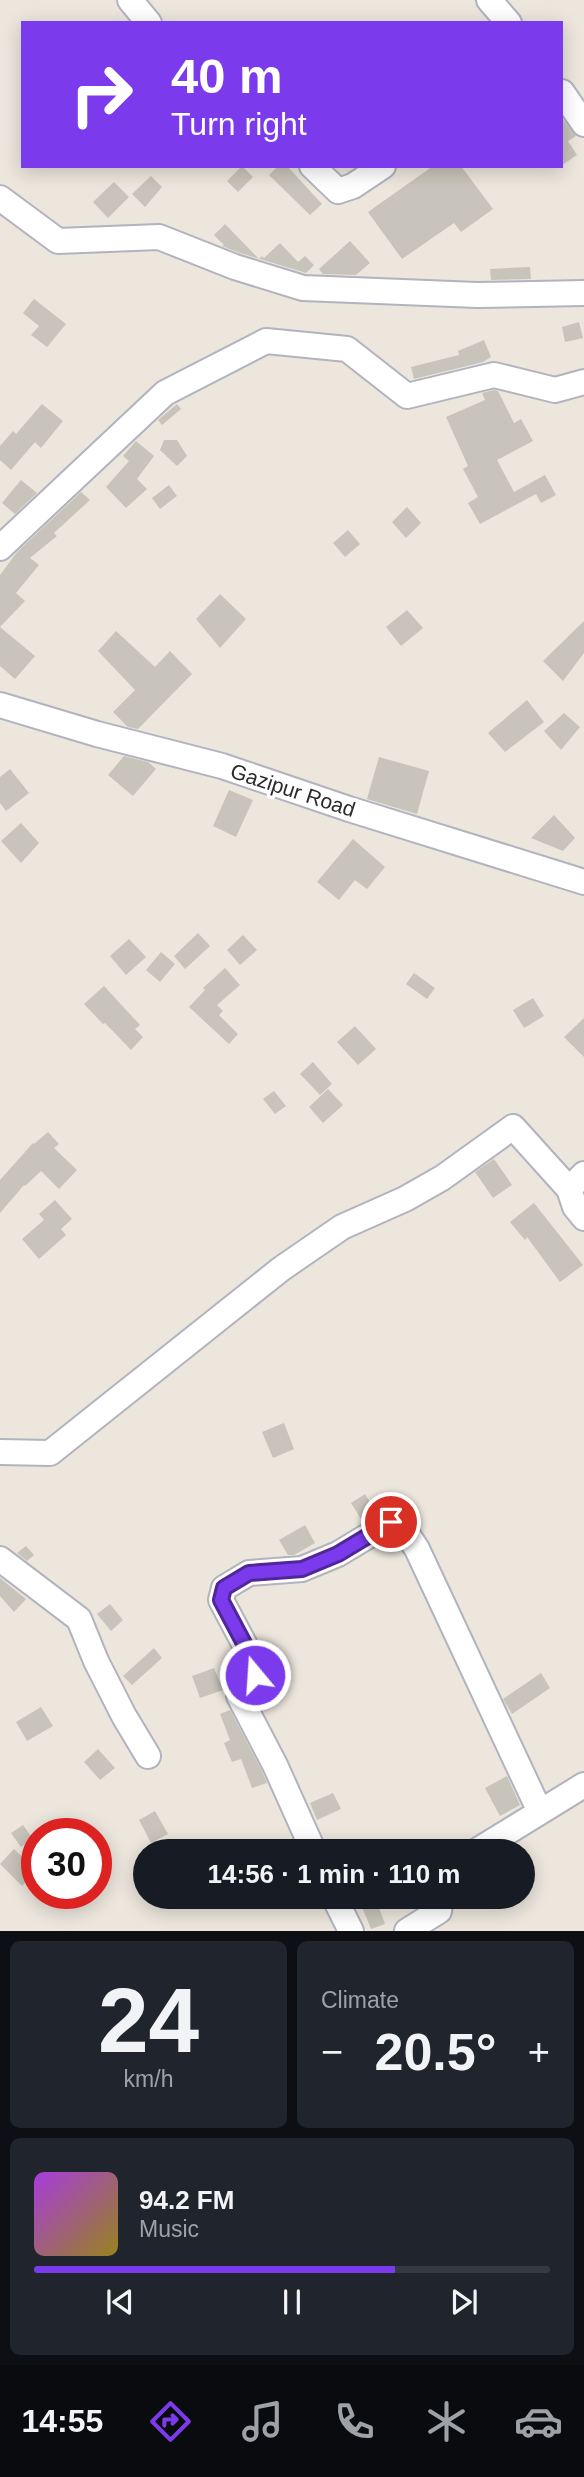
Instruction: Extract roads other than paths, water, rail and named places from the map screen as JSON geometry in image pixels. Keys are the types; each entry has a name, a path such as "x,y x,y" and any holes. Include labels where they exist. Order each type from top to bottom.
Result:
{"street":[{"path":"130,0 147,21"},
{"path":"489,0 507,21"},
{"path":"563,93 584,124"},
{"path":"314,168 338,191 353,186 380,168"},
{"path":"0,198 58,240 159,237 235,267 303,288 477,295 584,293"},
{"path":"0,548 165,393 266,341 347,349 407,396 495,375 555,390 584,382"},
{"name":"Gazipur Road","path":"0,705 97,734 222,766 349,809 584,882"},
{"path":"0,1452 50,1453 281,1269 342,1227 405,1199 442,1178 513,1127 576,1182 575,1207 584,1218"},
{"path":"308,1839 275,1765 239,1696 251,1682 256,1666 221,1600 224,1588 249,1573 302,1569 338,1554 391,1522 404,1529 417,1549 540,1812"},
{"path":"0,1559 79,1619 96,1661 148,1756"},
{"path":"496,1839 584,1785"},
{"path":"340,1909 351,1931"},
{"path":"407,1931 439,1909"}]}
